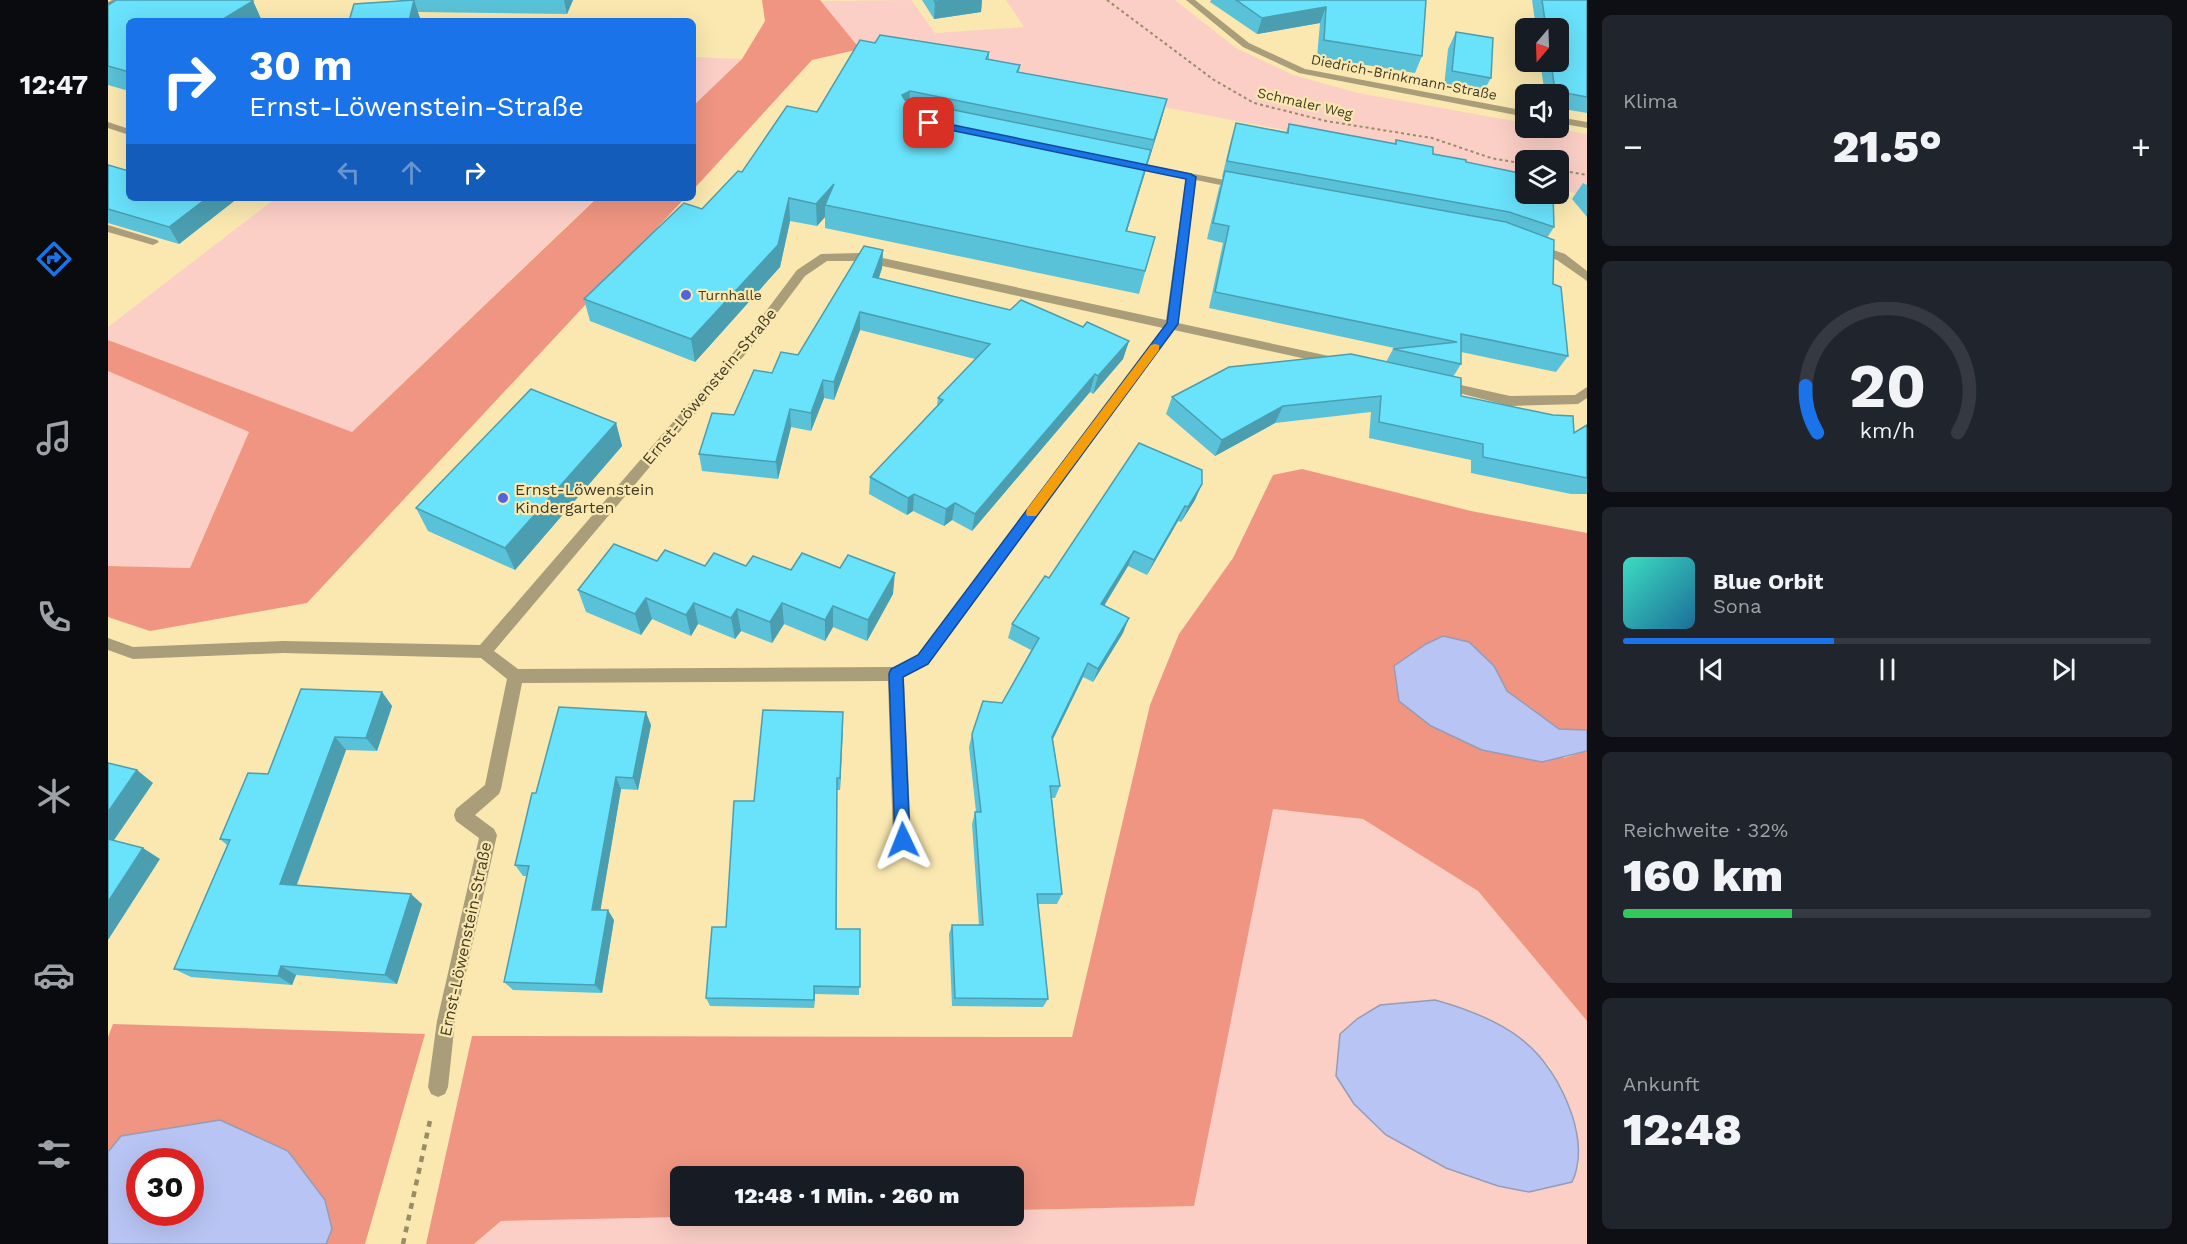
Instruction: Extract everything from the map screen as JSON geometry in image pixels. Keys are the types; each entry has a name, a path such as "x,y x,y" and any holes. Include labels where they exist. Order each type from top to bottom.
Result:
{"street":[{"path":"108,4 118,0"},
{"name":"Diedrich-Brinkmann-Straße","path":"1190,0 1246,45 1302,71 1515,112"},
{"path":"1569,122 1587,125"},
{"path":"108,125 126,131"},
{"path":"1112,160 1250,188"},
{"path":"108,644 133,653 283,647 484,652 515,676 896,674 923,660 1172,324 1191,177"},
{"path":"108,228 153,242"},
{"path":"1529,245 1561,257 1587,277"},
{"name":"Ernst-Löwenstein-Straße","path":"484,652 749,342 801,273 825,257 860,257 1347,364"},
{"path":"1429,382 1510,401 1578,399 1587,391"},
{"path":"896,674 903,840"},
{"name":"Ernst-Löwenstein-Straße","path":"438,1087 446,1022 488,835 462,815 493,789 515,676"}],"path":[{"name":"Schmaler Weg","path":"1107,0 1214,80 1254,103 1326,121 1432,138 1491,158 1515,162"},
{"path":"1569,172 1587,175"},
{"path":"403,1244 438,1087"}],"shaded area":[{"path":"762,0 820,0 860,49 812,60 696,187 696,103 742,59 765,21"},
{"path":"911,0 935,33 1024,27 1006,0 1175,0 1236,48 1293,75 1358,93 1515,121 1515,138 1569,138 1569,131 1587,134 1587,197 1569,191 1569,150 1515,150 1515,178 1378,148 860,49 820,1"},
{"path":"696,57 742,59 696,103"},
{"path":"272,201 593,201 352,432 108,340 108,327"},
{"path":"594,201 682,201 307,603 150,631 108,617 108,566 190,568 249,432 108,371 108,340 352,432"},
{"path":"108,371 249,432 190,568 108,566"},
{"path":"1302,469 1471,511 1587,533 1587,730 1559,729 1507,691 1494,666 1443,637 1564,758 1587,751 1587,1021 1478,891 1363,819 1273,809 1194,1206 1024,1210 1024,1166 670,1166 670,1217 501,1221 474,1244 426,1244 472,1036 1072,1037 1150,705 1179,634 1233,558 1273,475"},
{"path":"1273,809 1363,819 1478,891 1587,1021 1587,1244 475,1244 501,1221 670,1217 670,1226 1024,1226 1024,1210 1193,1206","holes":["1435,1000 1470,1010 1496,1022 1549,1065 1564,1092 1577,1129 1579,1169 1529,1192 1498,1186 1446,1168 1380,1005"]},
{"path":"113,1024 425,1034 365,1244 326,1244 332,1229 325,1200 204,1162 204,1148 159,1148 121,1136 108,1152 108,1037"}],"water":[{"path":"1443,636 1469,642 1494,666 1507,691 1559,729 1587,730 1587,751 1542,762 1482,750 1431,726 1399,701 1394,666 1426,644"},
{"path":"1435,1000 1482,1016 1502,1026 1520,1038 1550,1070 1562,1091 1576,1132 1578,1158 1572,1182 1529,1192 1498,1186 1446,1168 1386,1135 1354,1104 1336,1076 1340,1034 1357,1019 1380,1005"},
{"path":"220,1120 288,1151 325,1200 332,1229 326,1244 108,1244 108,1152 121,1136"}],"building":[{"path":"116,0 253,1 225,18 126,18 126,71 108,66 108,5"},
{"path":"414,0 410,18 350,18 354,4"},
{"path":"1236,0 1426,0 1422,56 1324,40 1326,7 1262,18"},
{"path":"1542,0 1587,0 1587,97 1569,94 1569,84 1554,84 1552,72 1569,72 1569,18 1545,18"},
{"path":"1456,32 1493,38 1491,78 1452,71"},
{"path":"880,35 989,52 986,59 1020,65 1017,72 1167,99 1154,140 910,91 902,95 905,100 1151,150 1126,231 1155,237 1145,271 825,205 834,184 816,204 789,198 778,245 691,339 584,299 684,203 702,209 738,171 742,172 787,106 817,112 860,40 875,43"},
{"path":"1236,123 1288,133 1289,124 1396,144 1396,140 1433,147 1433,154 1515,172 1515,204 1553,204 1554,227 1509,212 1227,161"},
{"path":"108,165 126,170 126,201 203,201 169,227 108,209"},
{"path":"1225,171 1506,222 1554,240 1553,284 1561,287 1568,356 1461,334 1461,364 1393,349 1457,342 1215,292 1229,226 1213,223"},
{"path":"864,246 883,250 873,277 1010,310 1021,300 1083,327 1087,322 1129,341 1098,376 1095,374 975,514 955,503 946,509 914,494 908,498 870,477 943,400 938,398 990,344 860,312 834,382 823,380 811,413 790,409 776,462 699,454 712,413 734,415 754,370 772,373 781,352 798,355"},
{"path":"1351,354 1461,378 1461,396 1553,415 1573,416 1574,433 1587,425 1587,478 1483,457 1483,444 1379,422 1381,396 1283,406 1222,440 1172,397 1229,367"},
{"path":"531,389 616,423 505,548 416,508"},
{"path":"1139,443 1202,470 1202,484 1188,507 1185,506 1154,560 1134,551 1101,604 1129,618 1098,669 1088,663 1052,737 1060,786 1050,786 1062,894 1037,894 1048,999 955,998 952,925 983,925 975,812 981,812 972,734 983,701 1002,703 1039,638 1012,624 1045,576 1049,578"},
{"path":"614,544 657,561 665,550 705,566 714,553 746,566 753,556 791,570 802,553 840,568 848,555 895,573 868,620 833,606 825,620 782,603 770,622 737,609 731,618 694,603 686,615 646,598 635,614 578,590"},
{"path":"301,689 382,692 366,738 335,737 280,884 411,894 385,975 281,966 278,976 174,969 230,840 220,839 248,773 268,774"},
{"path":"559,707 646,712 633,778 616,777 592,910 608,910 595,985 504,982 529,866 515,865 532,793 536,793"},
{"path":"763,710 843,712 840,778 837,778 836,929 860,929 860,987 814,986 814,1000 706,998 712,927 726,927 734,801 754,801"},
{"path":"108,763 137,770 108,812"},
{"path":"108,839 143,848 108,902"}],"slow traffic":[{"path":"1032,513 1155,348"}],"place":[{"name":"Turnhalle","path":"686,295"},
{"name":"Ernst-Löwenstein Kindergarten","path":"503,498"}],"route":[{"path":"903,840 896,674 923,660 1172,324 1191,177 929,123"}]}
